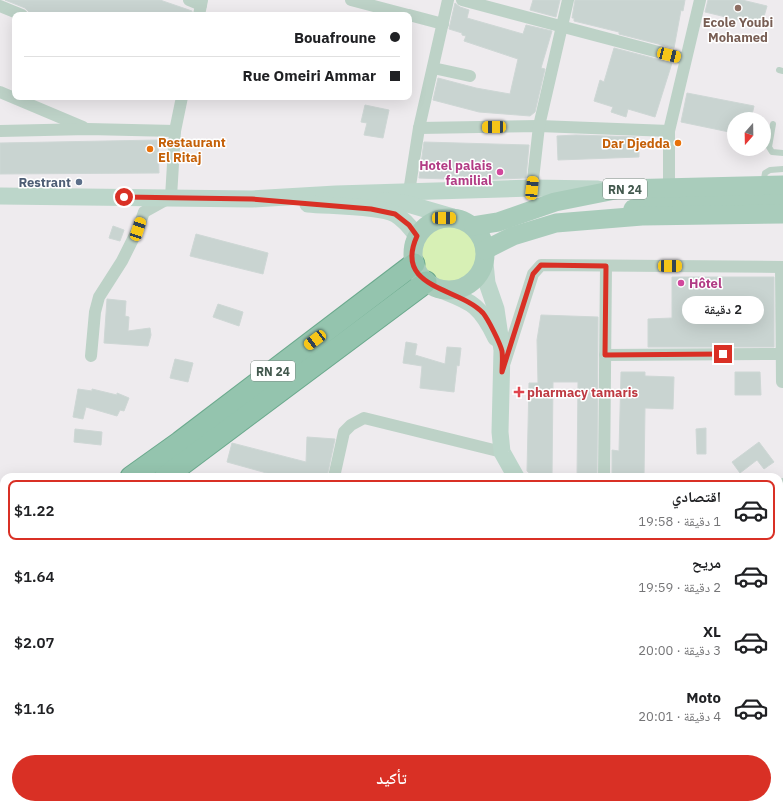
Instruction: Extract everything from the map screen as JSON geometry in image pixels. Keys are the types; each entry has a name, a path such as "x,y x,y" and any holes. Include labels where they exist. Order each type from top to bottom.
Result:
{"highway":[{"name":"RN 24","path":"137,473 180,442 414,264"},
{"name":"RN 24","path":"171,473 431,285"}],"main road":[{"name":"RN 24","path":"473,226 498,222 555,202 620,189 783,185"},
{"path":"252,199 336,194 532,188 620,189"},
{"path":"336,194 408,204 456,218 473,226 479,233 485,256 488,283 496,310 502,350 500,432 502,452 514,473"},
{"path":"0,196 252,199 371,209 395,214 409,225 417,236"},
{"name":"RN 24","path":"588,220 660,202 783,201"},
{"name":"RN 24","path":"485,256 514,236 556,223 642,216 783,214"},
{"path":"456,218 444,218 433,221 424,228 417,236 413,248 414,264 419,274 431,285 470,302 483,314 502,350"},
{"path":"431,285 448,290 460,289 471,283 480,274 485,256"}],"street":[{"path":"189,0 201,7"},
{"path":"351,0 397,12"},
{"path":"409,192 419,128 448,0"},
{"path":"462,0 685,59"},
{"path":"532,188 539,126 568,0"},
{"path":"669,187 669,131 700,0"},
{"path":"0,6 15,12"},
{"path":"412,16 443,24"},
{"path":"433,68 470,76"},
{"path":"0,92 12,97"},
{"path":"19,100 88,129"},
{"path":"91,356 95,312 99,297 122,261 138,229 144,212 171,197 175,131 181,100"},
{"path":"419,128 539,126 669,131"},
{"path":"0,131 88,129 175,131"},
{"path":"502,372 529,286 537,268 541,265 782,267 782,382"},
{"path":"604,473 606,266"},
{"path":"605,355 782,354"},
{"path":"335,473 344,432 351,425 364,418 502,452"}],"lane":[{"path":"773,124 769,147 772,152 783,153"},
{"path":"762,186 765,173 770,170 783,169"}],"green space":[{"path":"450,226 465,231 473,239 478,254 473,269 465,277 450,282 435,277 427,269 422,254 427,239 435,231"}],"building":[{"path":"5,0 160,0 192,12 29,12 25,8"},
{"path":"533,0 560,0 556,17 530,10"},
{"path":"575,0 685,0 683,11 681,10 674,48 574,21 574,18 572,18"},
{"name":"Ecole Youbi Mohamed","path":"708,0 742,0 767,6 763,20 757,19 755,24 705,12"},
{"path":"455,3 460,7 469,10 467,18 523,34 526,25 552,31 541,68 545,69 535,112 530,116 479,112 433,100 438,78 476,88 510,94 518,59 464,41 466,36 462,35 462,33 449,29"},
{"path":"614,48 672,63 655,117 628,109 626,117 611,112 613,107 594,101 600,80 604,82"},
{"path":"687,93 754,106 753,112 727,112 727,132 681,122"},
{"path":"365,105 389,110 383,138 364,135 367,123 361,122"},
{"path":"576,135 639,137 639,157 558,160 557,136"},
{"path":"158,140 159,173 0,174 0,143"},
{"path":"424,142 529,145 526,178 474,180 419,178"},
{"path":"113,226 124,230 120,241 109,238"},
{"path":"196,234 268,253 263,274 190,256"},
{"path":"672,277 774,277 774,347 648,347 648,319 672,318"},
{"path":"107,299 126,301 125,316 129,317 128,331 150,328 151,335 148,346 104,343"},
{"path":"218,304 243,312 239,326 213,317"},
{"path":"541,315 598,317 597,473 577,473 578,382 553,382 552,473 529,473 527,471 529,383 538,383 537,340"},
{"path":"406,342 417,344 415,355 445,364 447,347 461,348 459,366 457,365 454,392 420,388 422,366 403,363"},
{"path":"175,359 193,363 188,382 170,378"},
{"path":"621,372 645,372 645,376 674,377 673,409 645,408 644,473 612,473 612,450 619,451"},
{"path":"735,372 760,372 761,395 735,395"},
{"path":"78,389 92,391 92,389 117,395 117,393 129,398 124,411 120,410 117,416 86,407 83,419 73,417"},
{"path":"706,428 706,454 697,454 696,429"},
{"path":"75,429 102,432 101,445 74,442"},
{"path":"307,437 335,439 328,473 267,473 227,462 232,443 306,462"},
{"path":"759,442 774,462 764,469 757,460 740,473 732,462"}],"place":[{"name":"Ecole Youbi Mohamed","path":"738,8"},
{"name":"Dar Djedda","path":"678,143"},
{"name":"Restaurant El Ritaj","path":"150,149"},
{"name":"Hotel palais familial","path":"500,172"},
{"name":"Restrant","path":"79,182"},
{"name":"Hôtel","path":"681,283"},
{"name":"pharmacy tamaris","path":"519,392"}],"route":[{"path":"124,197 252,199 371,209 395,214 409,225 417,236 413,248 414,264 419,274 426,282 436,288 470,302 483,314 502,350 502,372 533,274 541,265 606,266 605,355 723,354"}]}
